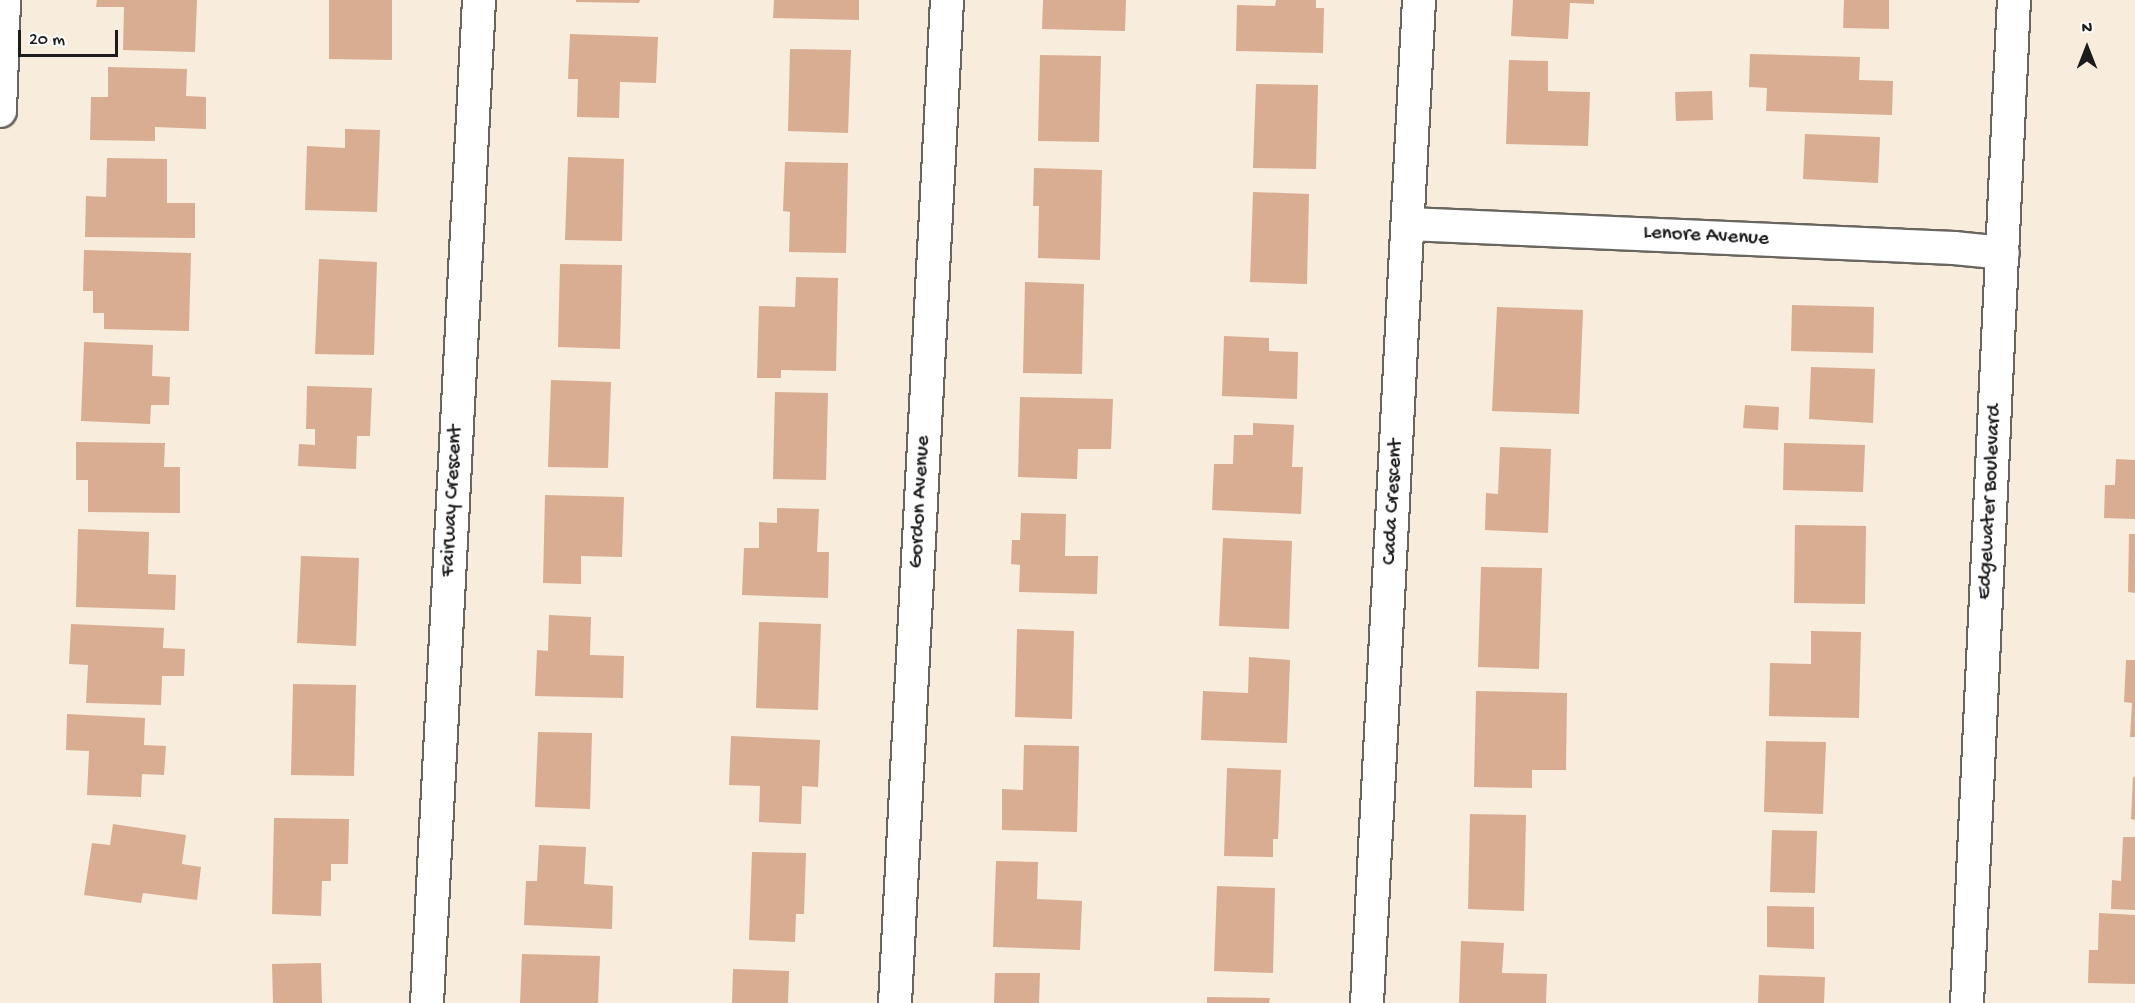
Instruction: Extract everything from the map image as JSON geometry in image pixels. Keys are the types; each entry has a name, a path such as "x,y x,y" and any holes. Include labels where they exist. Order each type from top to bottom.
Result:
{"street":[{"path":"0,111 4,0"},
{"name":"Fairway Crescent","path":"428,1003 479,0"},
{"name":"Gordon Avenue","path":"895,1003 947,0"},
{"name":"Cada Crescent","path":"1367,1003 1419,0"},
{"name":"Edgewater Boulevard","path":"1967,1003 2014,0"},
{"name":"Lenore Avenue","path":"1409,224 1954,248 2003,253"}],"building":[{"path":"97,0 197,0 195,52 123,50 124,7 96,7"},
{"path":"329,0 392,0 392,60 329,59"},
{"path":"576,0 640,0 639,3 576,2"},
{"path":"774,0 859,0 859,20 773,18"},
{"path":"1043,0 1126,0 1125,31 1042,29"},
{"path":"1276,0 1316,0 1316,8 1324,8 1323,53 1236,51 1237,5 1275,6"},
{"path":"1513,0 1594,0 1594,4 1570,3 1568,39 1511,36"},
{"path":"1844,0 1889,0 1889,29 1843,28"},
{"path":"570,34 658,37 656,83 620,82 619,118 577,117 578,79 568,79"},
{"path":"790,49 851,50 848,133 788,131"},
{"path":"1750,54 1860,57 1859,80 1893,81 1892,115 1766,111 1767,88 1749,87"},
{"path":"1040,55 1101,56 1099,142 1038,141"},
{"path":"1509,60 1548,61 1548,91 1590,92 1588,146 1506,144"},
{"path":"108,67 187,69 186,96 206,97 206,129 155,127 155,141 90,140 91,97 108,97"},
{"path":"1256,84 1318,85 1316,169 1253,168"},
{"path":"1712,91 1713,120 1676,121 1675,92"},
{"path":"345,129 380,130 377,212 305,210 307,146 345,148"},
{"path":"1805,134 1880,137 1878,183 1803,179"},
{"path":"568,157 624,159 622,241 565,240"},
{"path":"107,158 167,159 167,203 195,203 195,238 85,237 86,196 106,197"},
{"path":"785,162 848,163 846,253 789,252 790,212 783,211"},
{"path":"1034,168 1102,170 1100,260 1038,258 1039,206 1033,206"},
{"path":"1253,192 1309,194 1307,284 1250,282"},
{"path":"84,250 191,253 189,331 104,329 104,313 93,313 93,291 83,291"},
{"path":"319,259 377,262 374,355 315,354"},
{"path":"560,264 622,265 620,349 558,347"},
{"path":"796,277 838,278 836,371 781,370 781,378 757,378 759,306 795,307"},
{"path":"1025,282 1084,284 1082,374 1023,373"},
{"path":"1792,305 1874,307 1873,353 1791,351"},
{"path":"1497,307 1583,310 1579,414 1492,411"},
{"path":"1224,336 1269,338 1269,351 1298,352 1297,399 1222,396"},
{"path":"84,342 153,345 152,376 170,377 169,405 151,405 150,424 81,421"},
{"path":"1811,367 1875,369 1873,423 1809,419"},
{"path":"551,380 611,382 608,468 548,467"},
{"path":"307,386 372,388 370,436 357,436 356,469 298,466 299,444 315,445 315,429 306,429"},
{"path":"775,392 828,393 826,480 773,479"},
{"path":"1020,397 1113,399 1111,449 1078,449 1077,479 1018,477"},
{"path":"1745,405 1779,407 1778,430 1743,428"},
{"path":"1253,423 1294,425 1292,467 1303,467 1301,514 1212,510 1214,464 1233,464 1234,435 1253,435"},
{"path":"76,442 165,443 164,467 180,467 180,513 88,512 88,480 76,480"},
{"path":"1784,443 1865,445 1863,492 1783,490"},
{"path":"1500,447 1551,449 1548,533 1485,530 1486,493 1498,494"},
{"path":"2116,459 2135,460 2135,519 2104,518 2105,485 2115,485"},
{"path":"545,495 624,497 622,557 581,556 581,584 543,583"},
{"path":"777,508 819,509 817,552 829,552 828,598 742,595 744,548 759,548 759,522 777,523"},
{"path":"1021,513 1066,514 1065,556 1098,556 1097,594 1019,592 1020,565 1011,564 1012,540 1020,540"},
{"path":"1795,525 1866,526 1865,604 1794,603"},
{"path":"78,529 149,532 148,574 176,575 175,610 76,607"},
{"path":"2129,534 2135,534 2135,593 2128,592"},
{"path":"1223,538 1292,541 1289,629 1219,626"},
{"path":"301,556 359,558 356,646 297,643"},
{"path":"1481,567 1542,568 1539,669 1478,667"},
{"path":"549,615 591,617 590,655 624,656 623,698 535,696 537,650 548,651"},
{"path":"759,622 821,624 818,710 756,708"},
{"path":"71,624 164,628 163,648 185,649 184,676 162,676 161,705 86,703 88,665 69,664"},
{"path":"1017,629 1074,631 1072,719 1015,717"},
{"path":"1811,631 1861,632 1859,718 1769,716 1770,663 1811,664"},
{"path":"1249,657 1290,660 1287,743 1201,740 1203,691 1248,693"},
{"path":"2126,660 2135,660 2135,737 2130,737 2132,703 2124,702"},
{"path":"293,684 356,685 354,776 291,775"},
{"path":"1476,691 1567,693 1566,770 1532,770 1532,788 1474,787"},
{"path":"67,714 145,718 144,745 166,746 164,775 142,774 141,797 87,795 89,751 66,750"},
{"path":"538,732 592,733 590,809 535,807"},
{"path":"731,736 820,740 818,787 802,786 801,824 759,822 760,786 729,785"},
{"path":"1766,741 1826,742 1823,814 1764,812"},
{"path":"1024,745 1079,746 1077,832 1002,830 1002,789 1023,790"},
{"path":"1227,768 1281,770 1278,839 1273,839 1273,857 1224,856"},
{"path":"2133,777 2135,777 2135,820 2131,819"},
{"path":"1470,814 1526,815 1524,911 1468,909"},
{"path":"274,818 349,819 348,864 331,864 331,881 322,881 321,916 272,914"},
{"path":"113,824 186,835 182,864 201,867 197,900 143,893 141,903 84,895 92,843 110,845"},
{"path":"1772,830 1817,831 1815,893 1770,892"},
{"path":"2123,837 2135,837 2135,910 2111,909 2112,880 2121,881"},
{"path":"539,845 586,847 584,884 613,886 612,929 524,925 526,881 537,881"},
{"path":"752,852 806,853 804,914 796,914 795,942 749,940"},
{"path":"996,861 1038,862 1037,899 1082,901 1080,950 993,947"},
{"path":"1217,886 1275,888 1273,973 1214,971"},
{"path":"1767,906 1814,907 1814,949 1767,947"},
{"path":"2099,913 2135,915 2135,984 2088,983 2089,950 2098,950"},
{"path":"1461,941 1504,943 1502,973 1547,974 1546,1003 1459,1003"},
{"path":"522,954 600,956 598,1003 520,1003"},
{"path":"321,963 322,1003 273,1003 272,964"},
{"path":"733,969 789,971 788,1003 732,1003"},
{"path":"995,973 1040,973 1039,1003 994,1003"},
{"path":"1759,975 1825,977 1824,1003 1758,1003"},
{"path":"1207,997 1270,998 1269,1003 1207,1003"}]}
